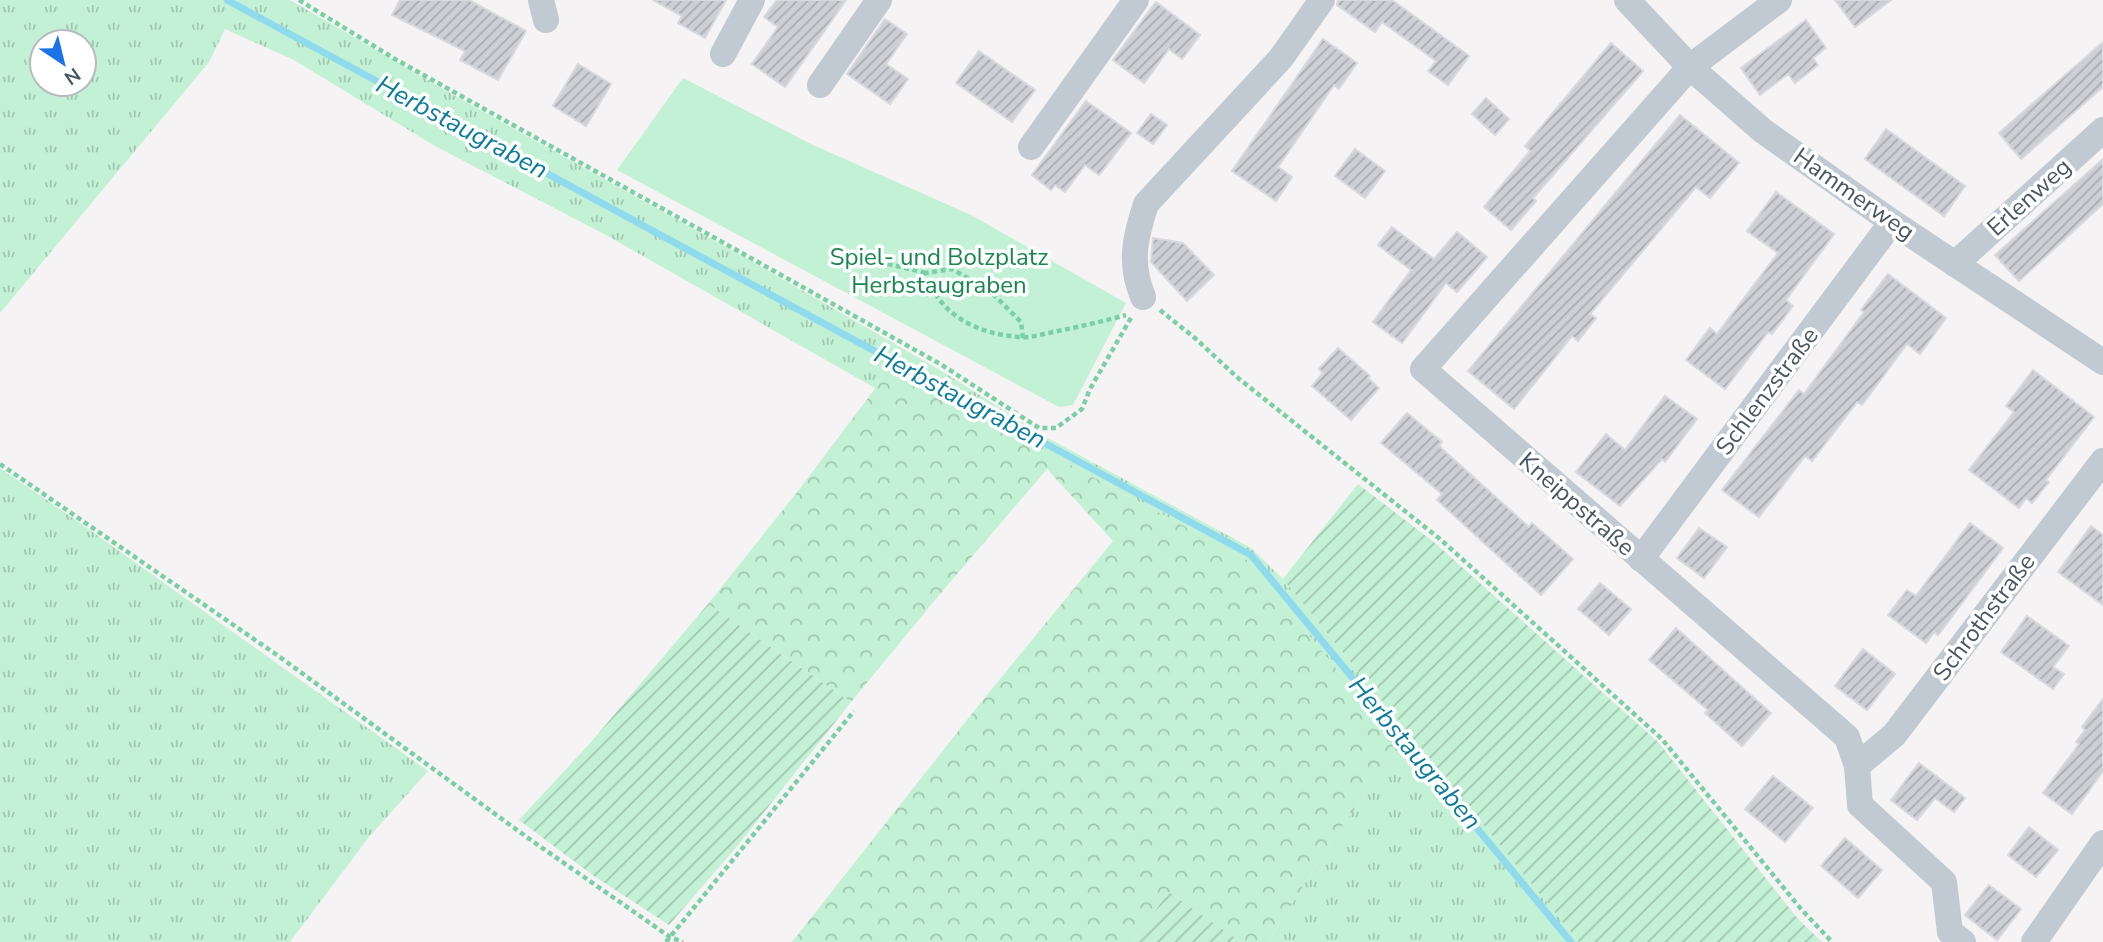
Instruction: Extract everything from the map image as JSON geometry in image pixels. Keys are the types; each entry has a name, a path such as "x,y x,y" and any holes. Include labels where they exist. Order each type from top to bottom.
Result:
{"street":[{"path":"723,54 752,0"},
{"path":"820,85 880,0"},
{"path":"1031,147 1136,0"},
{"path":"1143,297 1135,277 1136,236 1146,204 1281,58 1322,0"},
{"name":"Hammerweg","path":"1627,0 1690,67 1763,131 1892,222 2103,362"},
{"path":"1690,67 1779,0"},
{"name":"Kneippstraße","path":"1690,67 1423,369 1847,737 1857,766 1860,805 1944,882 1950,932 1963,942"},
{"name":"Erlenweg","path":"1955,264 2103,130"},
{"name":"Schlenzstraße","path":"1641,559 1892,222"},
{"name":"Schrothstraße","path":"1857,766 1894,735 2103,461"},
{"path":"2034,942 2103,843"}],"path":[{"path":"299,0 396,59 943,365 1039,428 1056,429 1082,409 1090,389 1134,313 1087,326 1023,338 980,330 952,313 931,292 926,274"},
{"path":"838,252 926,274 952,269 989,290 1021,322 1023,338"},
{"path":"1143,297 1196,339 1238,378 1440,539 1662,739 1801,909 1832,942"},
{"path":"0,464 278,655 528,838 670,937 684,942"},
{"path":"666,942 854,711"}],"green space":[{"path":"0,0 290,0 940,370 1046,437 1251,548 1283,579 1579,942 1268,942 1329,845 1371,785 1404,751 1247,560 887,366 875,388 606,235 435,146 294,60 225,29 209,62 0,313"},
{"name":"Spiel- und Bolzplatz Herbstaugraben","path":"683,78 813,145 971,215 1126,303 1073,405 1059,407 617,170"},
{"path":"887,366 1247,560 1404,751 1371,785 1329,845 1268,942 1241,942 1169,892 1132,942 792,942 978,706 1113,541 1047,469 851,702 708,604 874,390"},
{"path":"0,468 428,771 369,837 290,942 0,942"},
{"path":"1358,484 1435,543 1658,742 1798,919 1822,942 1579,942 1283,579"},
{"path":"708,604 851,702 739,844 669,925 591,874 519,820 591,742"},
{"path":"1169,892 1241,942 1132,942"}],"building":[{"path":"400,0 469,0 526,31 498,80 460,60 465,51 392,15"},
{"path":"653,0 726,0 705,38 678,23 682,16"},
{"path":"777,0 846,0 785,87 752,64 778,27 764,17"},
{"path":"1338,0 1392,0 1469,56 1448,85 1428,71 1436,61 1382,22 1375,32 1337,5"},
{"path":"1835,0 1891,0 1855,27"},
{"path":"1156,2 1200,35 1182,59 1169,49 1144,83 1113,60"},
{"path":"885,19 907,34 886,64 908,79 890,104 847,74"},
{"path":"1806,20 1826,48 1813,58 1818,65 1795,83 1788,74 1760,95 1741,68"},
{"path":"1323,39 1357,63 1339,89 1334,85 1278,167 1292,177 1276,201 1232,171"},
{"path":"2103,42 2103,87 2021,159 1999,133"},
{"path":"1611,43 1643,71 1533,198 1536,201 1511,230 1484,207 1530,151 1525,146"},
{"path":"979,51 1035,90 1012,122 956,83"},
{"path":"578,64 611,84 586,126 553,106"},
{"path":"1486,98 1509,119 1495,135 1472,114"},
{"path":"1086,101 1131,133 1099,175 1085,165 1065,192 1055,185 1051,190 1032,175"},
{"path":"1151,114 1167,125 1153,144 1137,133"},
{"path":"1680,115 1739,163 1710,198 1696,187 1590,314 1596,318 1578,341 1572,336 1514,409 1468,371"},
{"path":"1886,129 1965,186 1944,216 1865,159"},
{"path":"1355,149 1385,171 1365,198 1335,176"},
{"path":"2103,159 2103,204 2019,281 1995,255"},
{"path":"1776,192 1834,234 1786,300 1793,306 1772,334 1768,332 1725,389 1686,360 1710,328 1717,334 1778,253 1747,231"},
{"path":"1392,227 1434,259 1457,232 1487,257 1457,292 1446,283 1402,343 1373,322 1411,270 1378,245"},
{"path":"1153,238 1183,243 1214,275 1187,301 1151,262"},
{"path":"1888,274 1946,318 1920,354 1907,344 1862,405 1857,402 1812,461 1805,456 1759,517 1722,490 1799,390 1804,394 1864,312 1861,310"},
{"path":"1338,348 1370,376 1368,378 1379,388 1351,420 1312,386 1323,373 1319,369"},
{"path":"2033,370 2094,417 2032,503 2026,498 2019,508 1969,470 2014,412 2006,406"},
{"path":"1665,396 1697,419 1665,462 1662,459 1620,506 1576,472 1606,434 1625,450"},
{"path":"1407,413 1442,442 1439,446 1529,527 1532,523 1573,559 1541,595 1437,500 1442,494 1381,443"},
{"path":"1970,523 2003,548 1938,635 1934,632 1926,643 1888,615 1907,590 1916,596"},
{"path":"2091,526 2103,535 2103,605 2058,572"},
{"path":"1699,528 1727,547 1704,578 1677,558"},
{"path":"1600,583 1631,609 1609,635 1578,609"},
{"path":"2027,616 2069,646 2053,667 2064,674 2053,689 2001,652"},
{"path":"1676,628 1771,713 1742,746 1705,713 1708,710 1649,660"},
{"path":"1863,649 1895,674 1867,710 1835,686"},
{"path":"2103,699 2103,771 2072,814 2043,793 2079,744 2076,742 2085,730 2082,727"},
{"path":"1919,763 1965,798 1954,812 1935,798 1917,820 1891,800"},
{"path":"1773,776 1813,808 1785,842 1745,809"},
{"path":"2029,827 2058,850 2036,877 2008,855"},
{"path":"1845,838 1882,870 1858,898 1821,866"},
{"path":"1989,885 2021,909 1997,940 1965,915"}],"waterway":[{"name":"Herbstaugraben","path":"227,0 1251,555 1571,942"}]}
